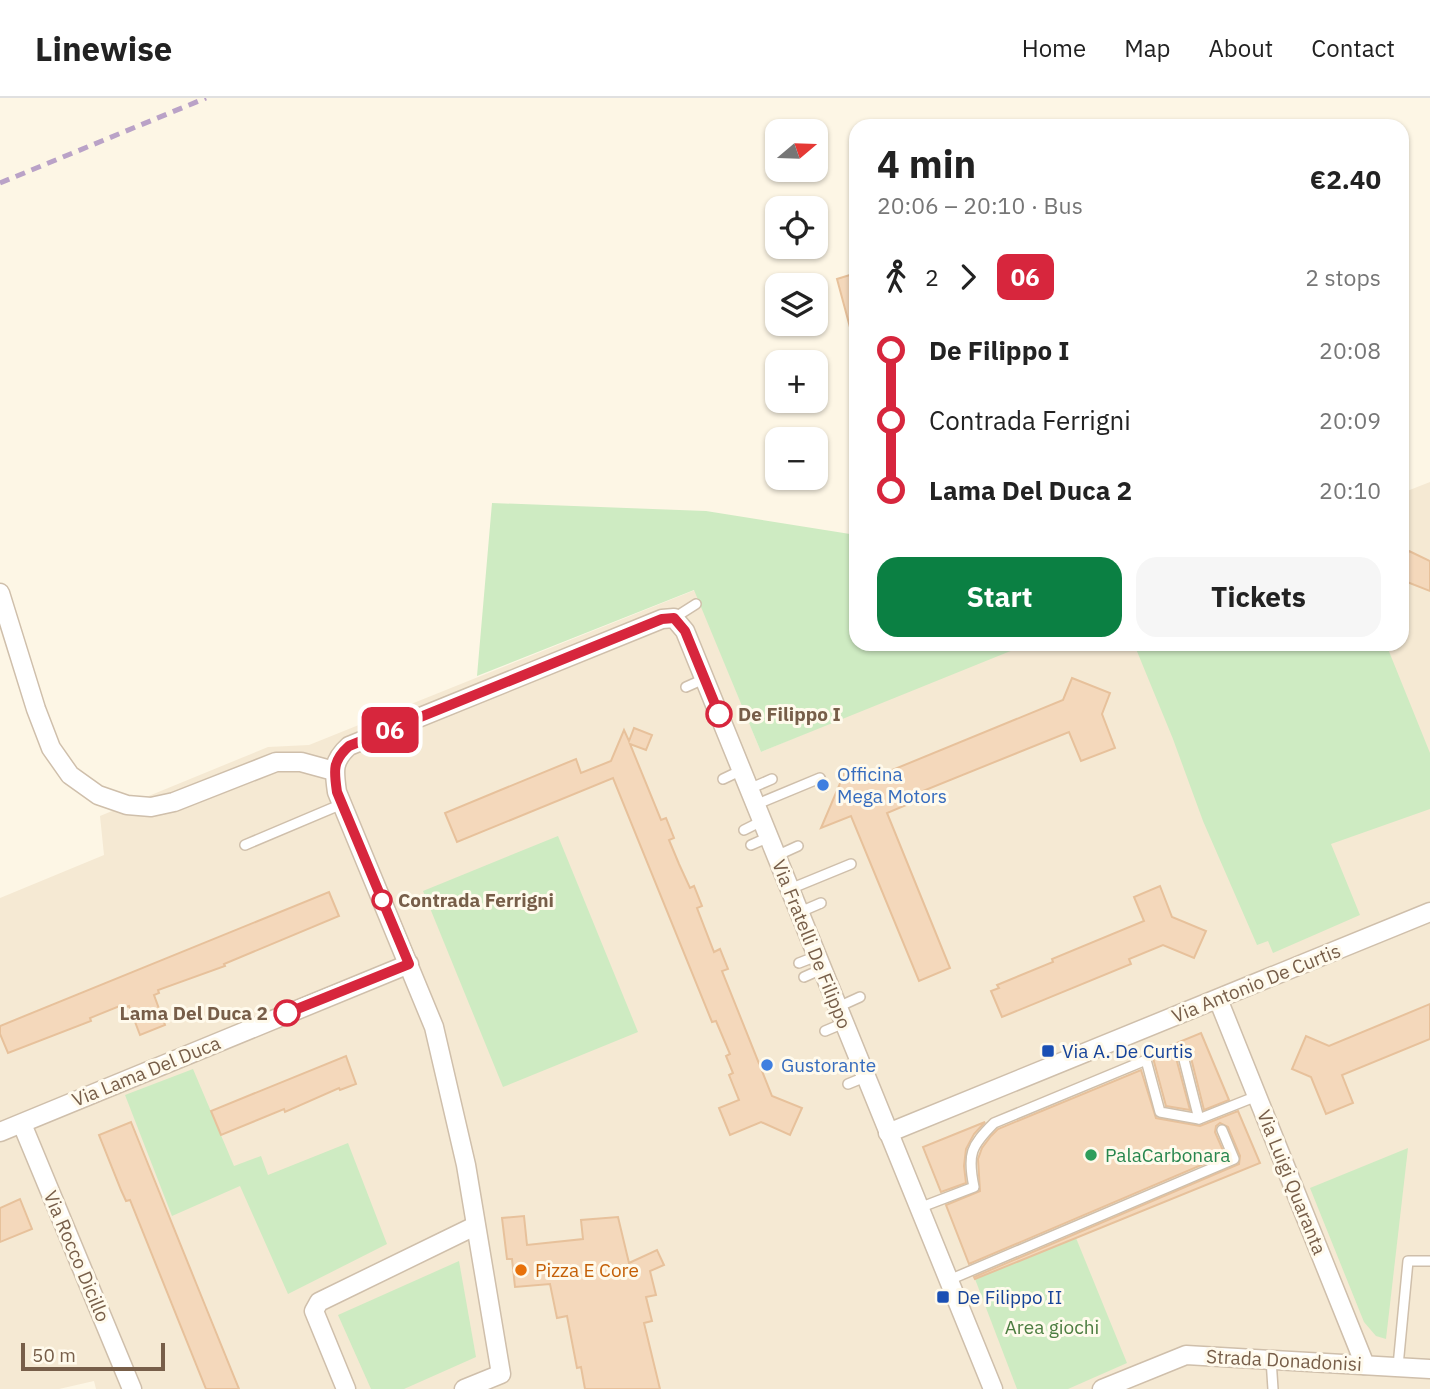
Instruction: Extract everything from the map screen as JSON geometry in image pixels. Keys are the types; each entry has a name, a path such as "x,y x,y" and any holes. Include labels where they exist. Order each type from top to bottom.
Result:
{"street":[{"path":"0,593 51,748 70,775 98,795 127,805 151,807 174,802 276,762 301,762 334,771"},
{"path":"464,1389 505,1382 455,1111 435,1027 337,792 334,771 339,755 349,746 662,619 674,618"},
{"name":"Via Fratelli De Filippo","path":"674,618 685,631 991,1388"},
{"name":"Via Antonio De Curtis","path":"888,1133 1430,912"},
{"name":"Via Lama Del Duca","path":"0,1132 409,964"},
{"name":"Via Luigi Quaranta","path":"1218,999 1365,1365"},
{"name":"Via Rocco Dicillo","path":"22,1124 132,1389"},
{"path":"346,1389 314,1311 319,1302 475,1226"},
{"name":"Strada Donadonisi","path":"1102,1389 1185,1355 1430,1369"}],"lane":[{"path":"674,618 696,604"},
{"path":"685,687 704,679"},
{"path":"723,779 742,770"},
{"path":"744,830 759,813 820,778 824,787"},
{"path":"751,845 772,779"},
{"path":"245,845 342,804"},
{"path":"776,856 798,846"},
{"path":"790,889 851,864"},
{"path":"800,912 821,902"},
{"path":"799,963 820,962"},
{"path":"804,977 820,962"},
{"path":"825,1031 860,997"},
{"path":"1182,1052 1199,1119"},
{"path":"919,1208 974,1187 969,1164 976,1140 995,1123 1146,1060 1160,1112 1199,1119 1257,1097"},
{"path":"848,1084 865,1077"},
{"path":"949,1280 1234,1159 1222,1130"},
{"path":"1398,1366 1408,1261 1430,1261"},
{"path":"1270,1359 1273,1389"}],"shaded area":[{"path":"1430,482 1430,1389 96,1389 94,1381 59,1389 0,1389 0,898 104,855 100,816 268,747 309,745 695,590 761,752 1002,651 1409,651 1409,490"}],"green space":[{"path":"492,503 706,511 849,534 849,651 1011,651 761,752 694,590 477,676"},
{"path":"1137,651 1389,651 1430,753 1430,809 1331,844 1360,915 1273,953 1268,941 1257,945 1203,821"},
{"path":"558,836 638,1032 503,1087 423,891"},
{"path":"193,1069 234,1166 261,1156 268,1175 348,1143 387,1244 288,1294 240,1186 172,1216 125,1095"},
{"path":"1408,1148 1386,1339 1376,1336 1364,1322 1310,1188"},
{"name":"Area giochi","path":"1076,1238 1127,1363 1068,1389 1017,1389 975,1279"},
{"path":"459,1261 476,1357 404,1389 371,1389 338,1315"}],"building":[{"path":"849,275 849,324 837,279"},
{"path":"1409,551 1430,561 1430,591 1409,583"},
{"path":"1072,678 1110,693 1102,714 1115,748 1081,761 1069,732 908,797 911,803 887,813 950,968 919,981 851,816 821,828 844,774 863,782 1063,700"},
{"path":"634,728 652,735 646,750 630,744 661,820 666,818 674,838 669,840 679,864 690,888 694,886 702,906 697,908 714,952 720,949 728,969 722,971 772,1096 802,1108 790,1135 761,1122 730,1135 719,1108 739,1100 729,1075 733,1073 726,1056 730,1054 716,1021 712,1022 613,778 457,842 445,813 576,759 581,773 611,761 624,730 629,741"},
{"path":"1160,886 1172,917 1206,931 1194,958 1163,945 1129,959 1131,964 1002,1017 991,991 999,988 997,985 1144,921 1134,897"},
{"path":"329,892 339,916 224,964 225,966 158,990 159,993 154,995 165,1025 140,1035 129,1006 123,1008 122,1005 90,1018 91,1021 8,1053 0,1034 0,1026"},
{"path":"1430,1004 1430,1039 1342,1075 1353,1103 1326,1114 1311,1077 1292,1069 1306,1036 1329,1046"},
{"path":"1201,1033 1229,1100 1204,1110 1189,1050 1181,1045 1175,1054 1190,1110 1166,1106 1150,1054"},
{"path":"346,1056 356,1084 340,1090 339,1088 285,1112 284,1109 221,1135 211,1111"},
{"name":"PalaCarbonara","path":"1141,1070 1156,1118 1200,1126 1238,1111 1260,1163 975,1279 974,1277 1239,1164 1240,1156 1228,1127 1220,1123 1215,1132 1225,1155 969,1264 946,1205 980,1191 978,1159 991,1136 998,1129"},
{"path":"131,1122 239,1389 206,1389 130,1200 126,1201 121,1190 99,1135"},
{"path":"985,1122 966,1149 966,1183 941,1192 923,1147"},
{"path":"20,1199 32,1229 0,1242 0,1208"},
{"path":"524,1216 527,1245 583,1239 581,1220 618,1217 629,1263 657,1250 664,1265 650,1271 656,1295 646,1297 652,1321 644,1323 660,1389 585,1389 581,1367 577,1368 567,1316 557,1318 550,1284 515,1287 512,1259 507,1259 502,1218"}],"railway":[{"path":"0,183 206,98"}],"bus line":[{"name":"06","path":"287,1013 409,964 337,792 334,771 339,755 349,746 662,619 674,618 685,631 719,714"}],"place":[{"name":"De Filippo I","path":"719,714"},
{"name":"Officina Mega Motors","path":"823,785"},
{"name":"Contrada Ferrigni","path":"382,900"},
{"name":"Lama Del Duca 2","path":"287,1013"},
{"name":"Via A. De Curtis","path":"1048,1051"},
{"name":"Gustorante","path":"767,1065"},
{"name":"PalaCarbonara","path":"1091,1155"},
{"name":"Pizza E Core","path":"521,1270"},
{"name":"De Filippo II","path":"943,1297"}]}
